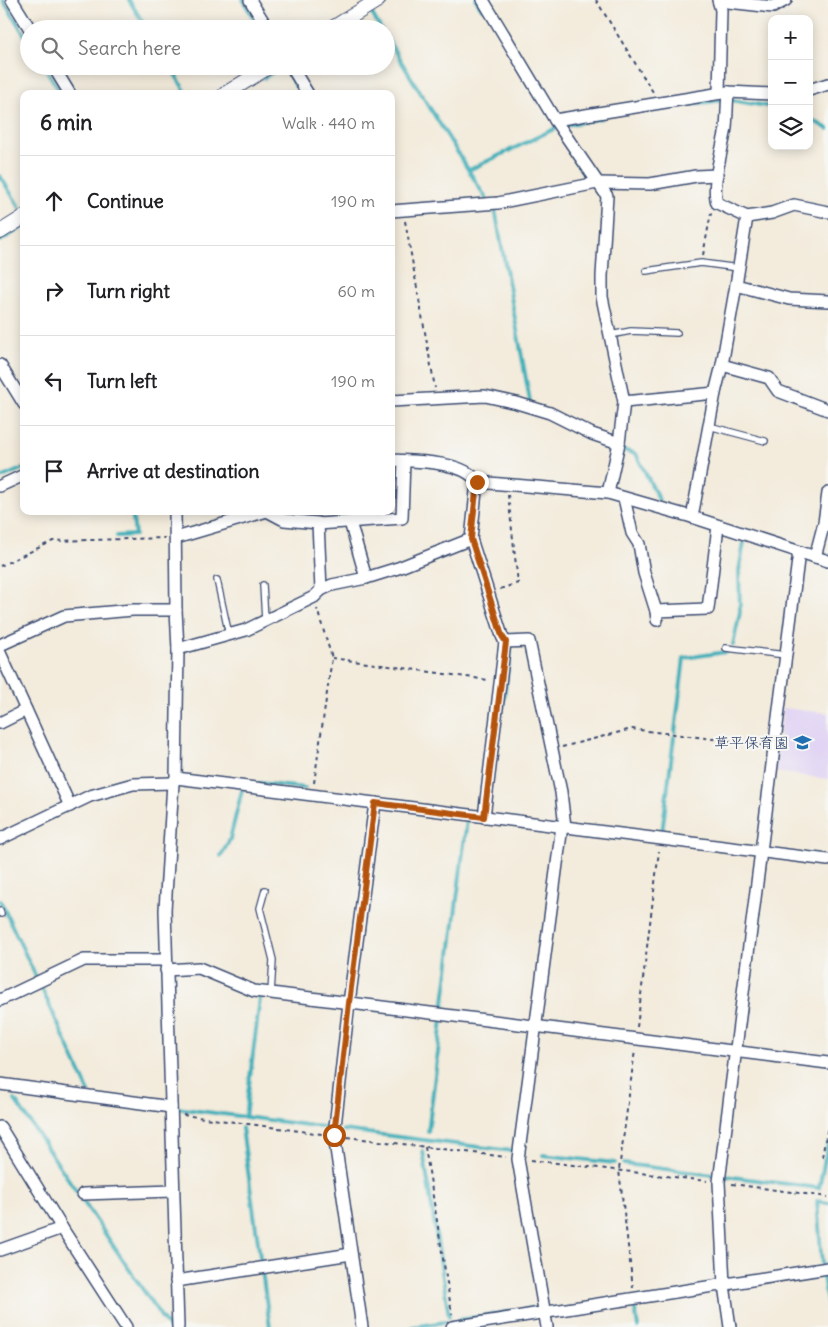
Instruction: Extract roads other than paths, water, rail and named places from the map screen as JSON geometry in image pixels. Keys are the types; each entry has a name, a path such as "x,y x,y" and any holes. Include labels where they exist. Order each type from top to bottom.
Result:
{"street":[{"path":"12,0 24,20"},
{"path":"250,0 262,20"},
{"path":"346,20 378,0"},
{"path":"483,0 555,120 606,196 602,297 624,402 619,443 608,493"},
{"path":"786,0 773,7 719,0 722,10 723,92 726,126 715,198 717,203 747,217 772,213 794,205 828,212"},
{"path":"58,75 68,90"},
{"path":"231,90 256,75"},
{"path":"296,75 306,90"},
{"path":"813,89 828,84"},
{"path":"555,120 723,92 768,94"},
{"path":"395,211 498,203 596,183 650,184 696,176 717,175"},
{"path":"692,517 708,426 722,365 747,217"},
{"path":"0,232 20,220"},
{"path":"736,285 789,299 828,301"},
{"path":"0,365 20,398"},
{"path":"722,365 769,378 778,391 828,410"},
{"path":"624,402 715,393"},
{"path":"395,401 485,396 550,413 592,434 619,443"},
{"path":"395,460 434,462 452,467 474,477 477,482 471,539 502,636 506,642 484,817"},
{"path":"276,515 284,520 318,524 402,518 404,460"},
{"path":"0,486 20,477"},
{"path":"477,482 608,493 692,517 828,561"},
{"path":"816,557 824,523 828,493"},
{"path":"624,498 632,532 639,544 644,573 656,615 708,609 718,526"},
{"path":"175,515 178,649 174,781 165,910 178,1327"},
{"path":"176,538 260,515"},
{"path":"350,522 366,578"},
{"path":"318,524 318,594"},
{"path":"178,649 246,630 332,585 366,578 398,568 471,539"},
{"path":"730,1327 724,1285 719,1182 799,552"},
{"path":"0,645 64,616 132,610 176,610"},
{"path":"506,642 529,641 553,749 561,792 564,827 518,1158 547,1327"},
{"path":"0,653 70,806"},
{"path":"0,723 26,710"},
{"path":"0,839 90,796 133,784 174,781 312,795 828,860"},
{"path":"362,1327 334,1135 375,803"},
{"path":"0,1000 84,960 166,965 199,968 254,991 828,1063"},
{"path":"0,1084 171,1110"},
{"path":"0,1126 62,1228 126,1327"},
{"path":"83,1194 174,1191"},
{"path":"0,1250 62,1228"},
{"path":"176,1281 351,1254"},
{"path":"454,1327 828,1268"}],"lane":[{"path":"646,271 701,263 739,268"},
{"path":"610,335 631,331 677,333"},
{"path":"708,426 764,441"},
{"path":"217,580 229,635"},
{"path":"264,585 265,621"},
{"path":"726,648 786,655"},
{"path":"265,890 260,908 273,960 271,993"}],"waterway":[{"path":"3,0 20,27"},
{"path":"129,0 141,20"},
{"path":"243,0 255,20"},
{"path":"380,7 390,0"},
{"path":"476,0 482,9"},
{"path":"371,12 376,20"},
{"path":"395,52 487,200"},
{"path":"49,75 59,90"},
{"path":"175,75 185,90"},
{"path":"264,78 269,75"},
{"path":"289,75 298,90"},
{"path":"667,107 724,100"},
{"path":"731,100 768,106"},
{"path":"566,125 601,118"},
{"path":"813,120 828,129"},
{"path":"469,170 556,128"},
{"path":"571,153 586,177"},
{"path":"0,176 20,208"},
{"path":"495,209 530,401"},
{"path":"0,241 20,228"},
{"path":"623,450 636,454 659,500"},
{"path":"0,478 20,470"},
{"path":"117,536 135,535 132,515"},
{"path":"733,645 740,612 739,571 744,542"},
{"path":"503,706 511,647"},
{"path":"675,732 684,658 726,652"},
{"path":"662,833 674,737"},
{"path":"259,783 305,788"},
{"path":"221,856 230,839 242,790"},
{"path":"443,1010 467,820"},
{"path":"0,900 36,977"},
{"path":"41,987 89,1092"},
{"path":"245,1117 260,998"},
{"path":"428,1132 442,1020"},
{"path":"15,1100 168,1327"},
{"path":"177,1108 330,1128"},
{"path":"242,1128 261,1264"},
{"path":"343,1130 512,1151"},
{"path":"725,1176 819,1188 828,1144"},
{"path":"423,1151 449,1316"},
{"path":"543,1155 615,1163"},
{"path":"624,1164 714,1175"},
{"path":"822,1265 817,1201 828,1203"},
{"path":"262,1271 270,1327"},
{"path":"823,1275 828,1309"},
{"path":"634,1303 638,1327"},
{"path":"458,1320 534,1308"},
{"path":"412,1327 445,1322"}],"place":[{"name":"草平保育園","path":"803,743"}]}
